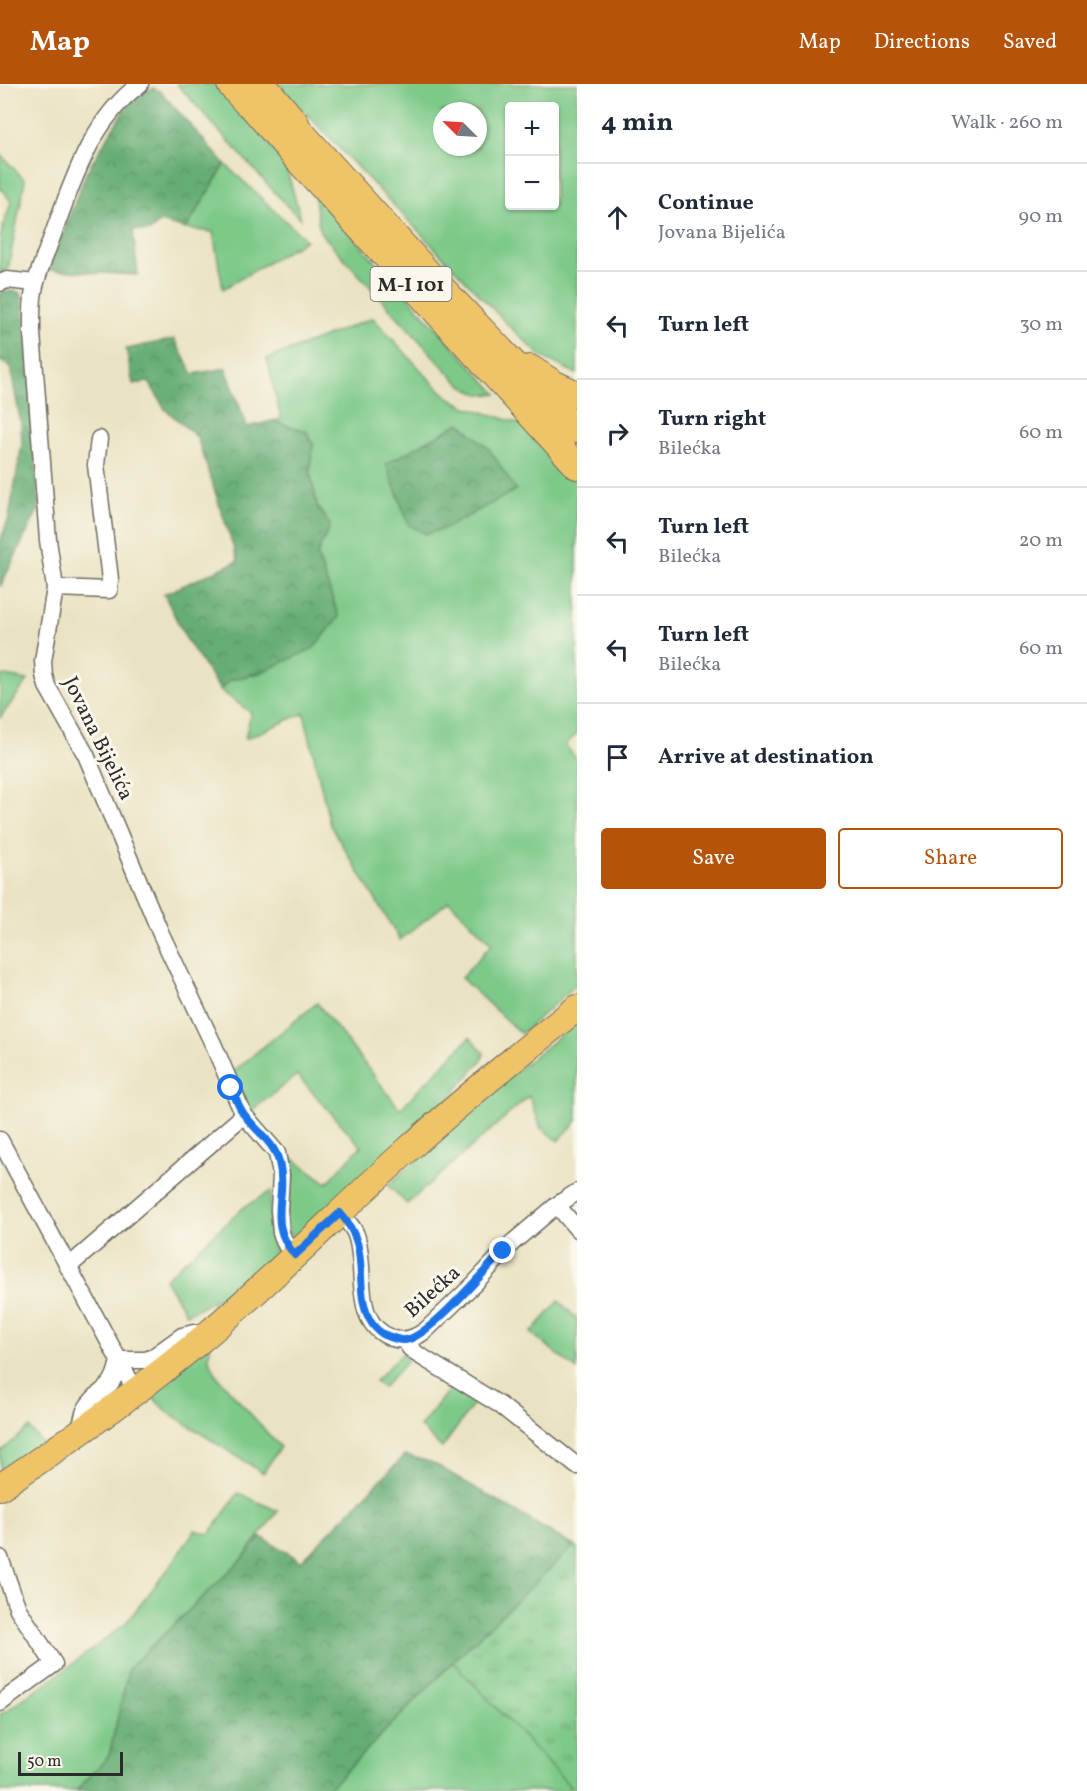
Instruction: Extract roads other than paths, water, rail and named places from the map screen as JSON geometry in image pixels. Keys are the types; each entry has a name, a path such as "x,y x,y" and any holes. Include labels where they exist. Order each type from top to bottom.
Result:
{"highway":[{"name":"M-I 101","path":"246,90 294,124"}],"main road":[{"name":"M-I 101","path":"246,90 296,158 577,466"},
{"name":"M-I 101","path":"294,124 439,285 577,430"},
{"path":"439,285 525,363 549,380 577,394"},
{"path":"0,1487 81,1431 209,1333 403,1154 496,1073 577,1008"}],"street":[{"name":"Jovana Bijelića","path":"133,86 96,132 85,153 35,283 32,333 48,540 55,588 43,661 44,675 47,686 86,755 161,934 244,1115 277,1153 281,1175 279,1210 281,1233 286,1245 295,1255"},
{"path":"0,283 7,280 35,283"},
{"path":"55,588 109,590 110,579 96,465 99,439"},
{"path":"68,1267 244,1115"},
{"path":"0,1140 135,1390"},
{"name":"Bilećka","path":"340,1213 356,1235 361,1255 363,1299 371,1322 380,1332 394,1339 405,1340 426,1330 512,1243 557,1205 577,1192"},
{"path":"557,1205 577,1229"},
{"path":"119,1360 146,1360 183,1336 209,1333"},
{"path":"405,1340 417,1354 500,1405 577,1466"},
{"path":"81,1431 87,1407 113,1383 119,1360"},
{"path":"0,1558 18,1609 54,1664 0,1703"}]}
